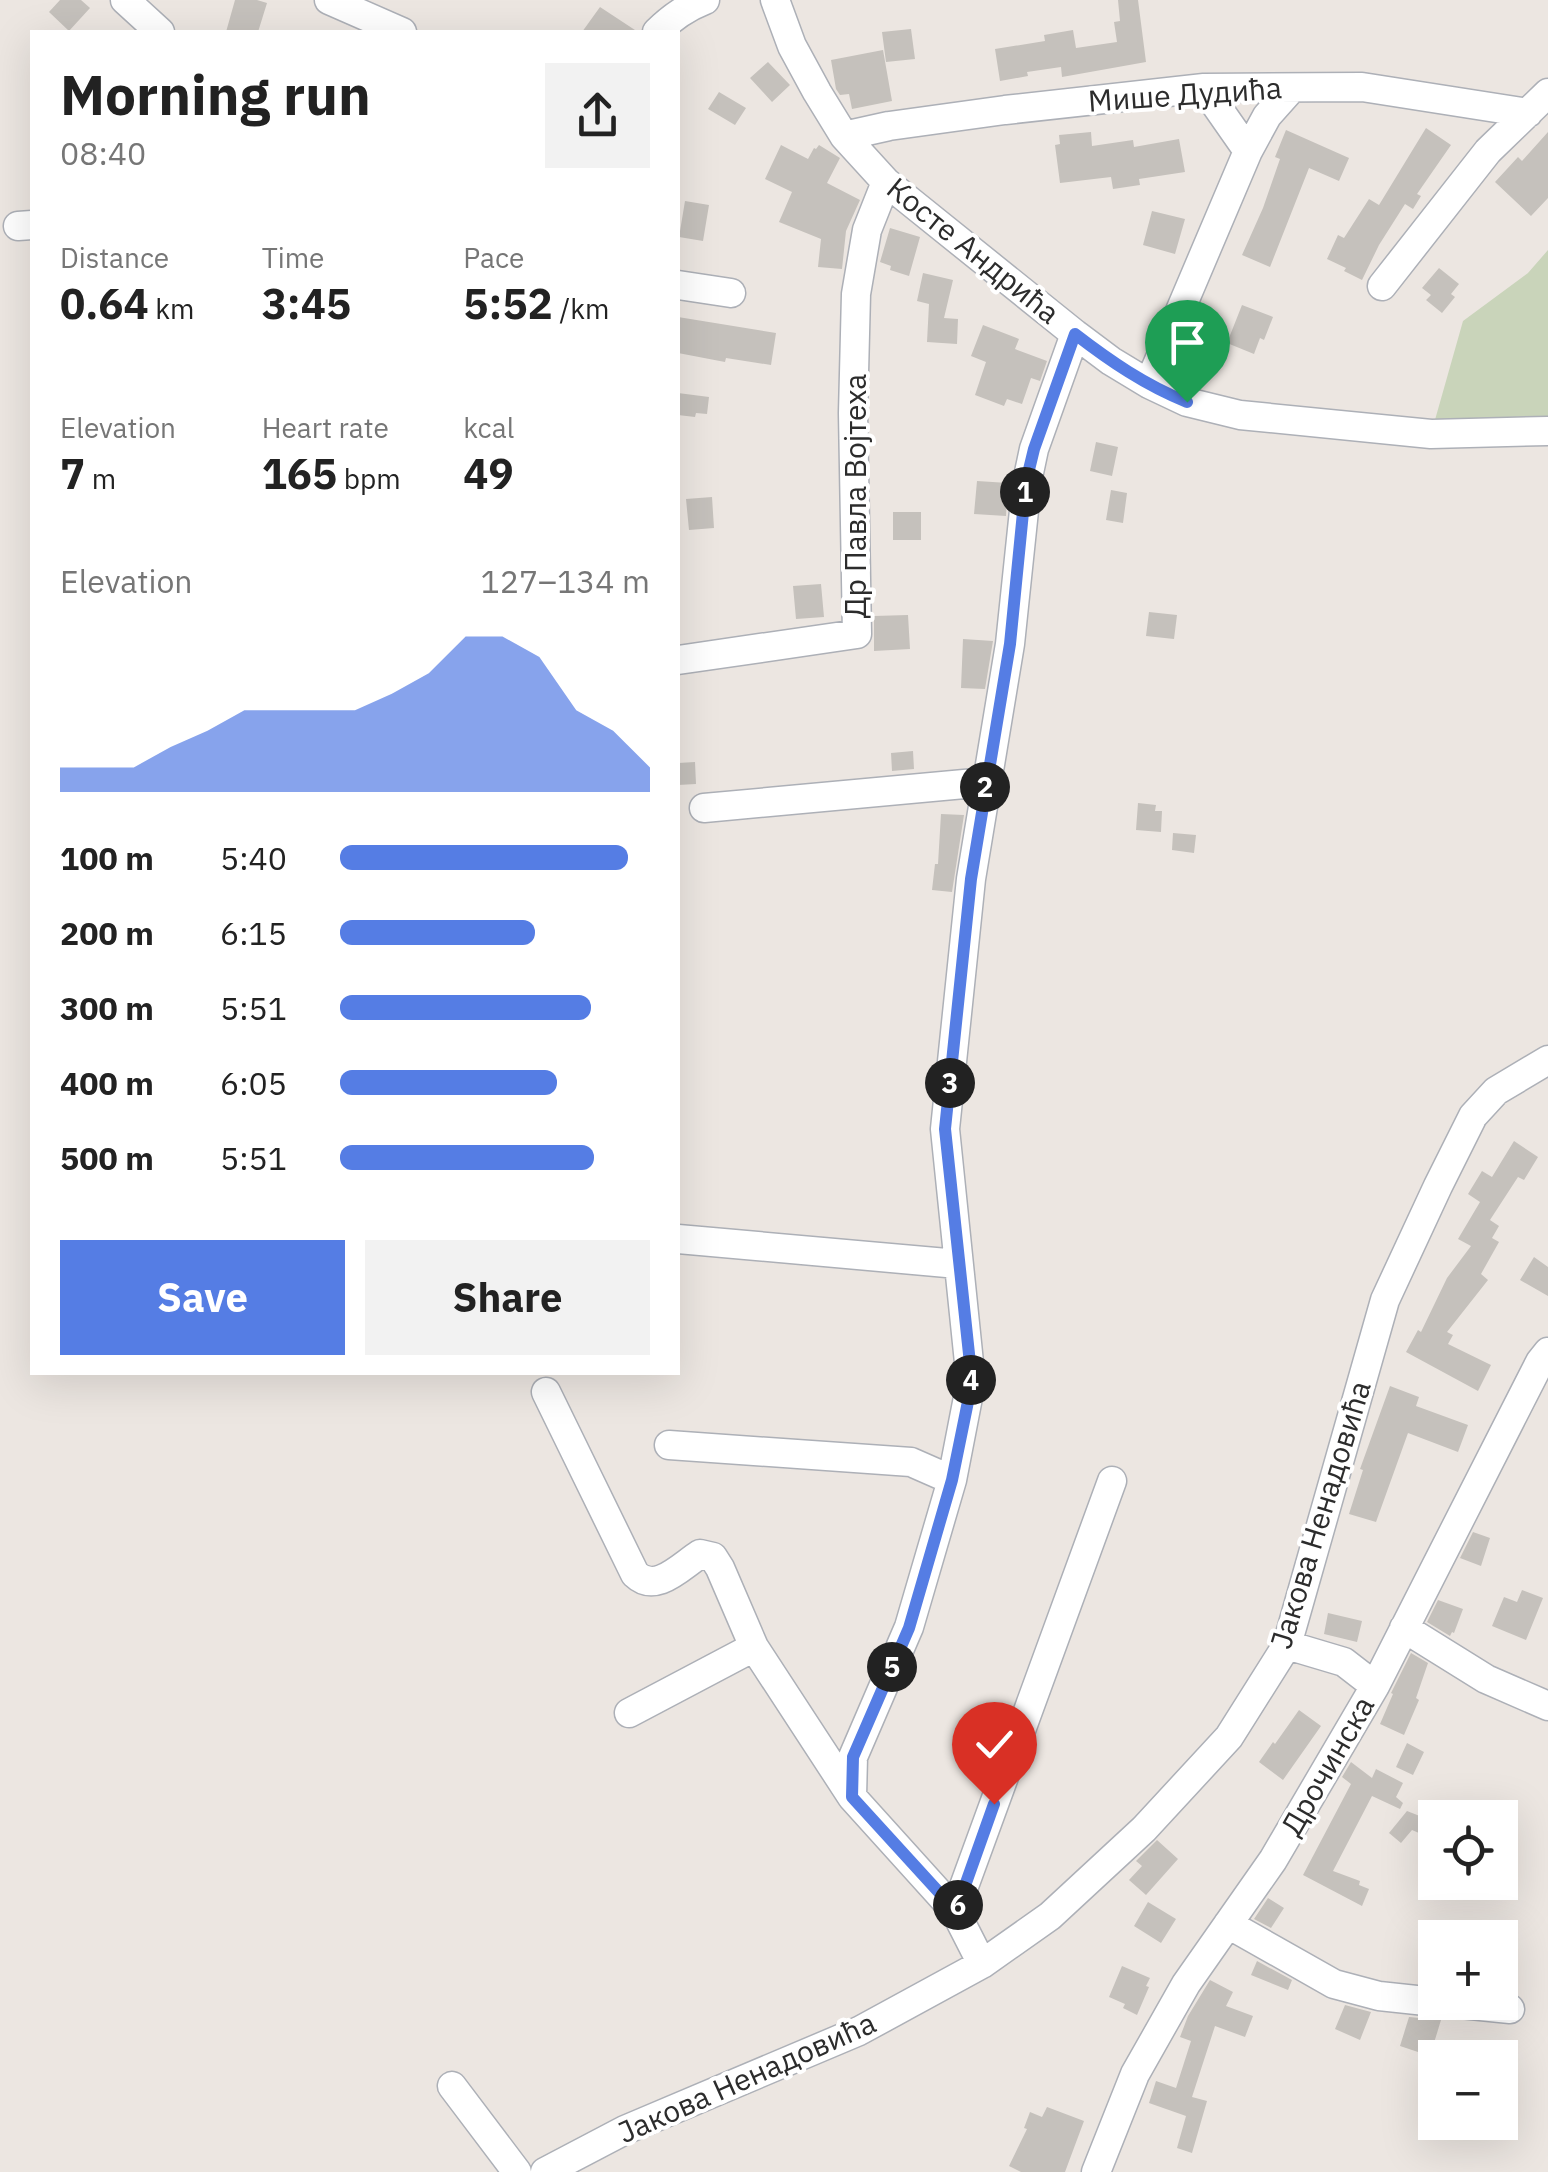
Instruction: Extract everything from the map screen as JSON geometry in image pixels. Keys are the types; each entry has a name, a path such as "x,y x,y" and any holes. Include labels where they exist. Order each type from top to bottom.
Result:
{"street":[{"path":"125,0 158,30"},
{"path":"329,0 397,30"},
{"path":"660,30 705,0"},
{"name":"Косте Андрића","path":"775,0 792,46 844,136 886,182 1111,362 1149,384 1187,402 1240,415 1431,434 1548,430"},
{"name":"Мише Дудића","path":"844,136 1005,110 1204,88 1362,87 1538,103"},
{"path":"1204,88 1248,151"},
{"path":"1149,384 1248,151 1267,116 1292,88"},
{"path":"1382,286 1488,151 1538,103"},
{"name":"Др Павла Војтеха","path":"680,660 857,634 853,413 856,294 867,230 886,182"},
{"path":"680,284 731,293"},
{"path":"852,1797 853,1757 909,1628 952,1480 972,1382 945,1129 971,879 1010,644 1026,482 1075,334"},
{"path":"704,808 986,782"},
{"name":"Јакова Ненадовића","path":"545,2172 626,2130 859,2031 982,1964 1050,1916 1144,1829 1229,1737 1288,1645 1385,1300 1472,1116 1496,1091 1548,1060"},
{"path":"680,1239 958,1264"},
{"name":"Дрочинска","path":"1096,2172 1135,2074 1186,1984 1273,1860 1375,1686 1548,1352"},
{"path":"546,1392 634,1574 644,1582 658,1582 700,1554 712,1557 754,1647 852,1797 956,1911 982,1964"},
{"path":"669,1445 911,1462 952,1480"},
{"path":"956,1911 1112,1481"},
{"path":"1404,1628 1486,1679 1548,1706"},
{"path":"1288,1645 1344,1662 1375,1686"},
{"path":"630,1713 754,1647"},
{"path":"1228,1924 1334,1984 1379,1996 1418,2000"},
{"path":"452,2086 517,2172"}],"green space":[{"path":"1548,250 1548,431 1431,434 1463,321 1528,273"}],"building":[{"path":"60,0 81,0 90,8 70,30 49,12"},
{"path":"235,0 267,3 259,30 227,30"},
{"path":"1118,0 1138,0 1146,62 1062,77 1061,67 1000,81 995,49 1045,41 1044,35 1073,30 1076,48 1117,42 1114,22 1120,21"},
{"path":"600,7 635,30 583,30"},
{"path":"911,29 915,59 886,62 882,32"},
{"path":"883,50 892,101 852,109 849,94 840,95 836,89 831,60"},
{"path":"768,62 790,85 772,102 750,78"},
{"path":"719,92 746,108 735,125 708,109"},
{"path":"1426,128 1451,145 1417,194 1421,196 1413,209 1405,204 1362,280 1327,259 1338,235 1344,238 1369,199 1379,205"},
{"path":"1286,130 1349,158 1339,181 1309,168 1270,267 1242,255 1263,208"},
{"path":"1091,132 1092,146 1133,140 1134,147 1179,139 1185,172 1139,179 1140,185 1113,189 1111,177 1060,183 1055,145 1060,144 1059,135"},
{"path":"1548,132 1548,198 1531,216 1495,182 1518,157 1522,161"},
{"path":"781,145 808,159 819,145 840,158 827,183 860,200 846,231 842,269 818,267 821,239 779,222 792,192 765,179"},
{"path":"685,201 709,205 703,241 680,237"},
{"path":"1152,211 1185,219 1175,254 1143,245"},
{"path":"890,228 920,237 909,276 880,262"},
{"path":"1439,268 1459,284 1451,294 1455,297 1442,313 1426,300 1431,295 1422,288"},
{"path":"923,273 953,280 944,318 958,319 957,344 927,342 929,304 917,301"},
{"path":"1242,305 1273,317 1254,354 1227,343"},
{"path":"680,317 776,333 771,365 726,358 725,362 680,353"},
{"path":"983,325 1019,339 1015,349 1047,361 1040,381 1031,378 1022,404 1007,399 1004,406 975,395 986,362 971,356"},
{"path":"680,393 709,397 707,414 696,413 695,417 680,415"},
{"path":"1096,442 1118,447 1112,476 1090,471"},
{"path":"977,481 1008,483 1006,516 974,514"},
{"path":"1111,490 1127,493 1123,523 1106,520"},
{"path":"712,497 714,528 689,530 686,499"},
{"path":"893,512 921,512 921,540 893,540"},
{"path":"821,584 824,617 796,619 793,586"},
{"path":"1149,612 1177,615 1174,639 1146,636"},
{"path":"908,615 910,649 874,651 874,616"},
{"path":"963,639 993,641 985,689 961,688"},
{"path":"913,751 914,769 892,771 891,753"},
{"path":"695,762 696,784 680,785 680,763"},
{"path":"1138,803 1156,805 1155,811 1162,811 1161,832 1136,830"},
{"path":"941,814 964,815 952,892 932,890"},
{"path":"1173,833 1196,835 1194,853 1172,850"},
{"path":"1514,1141 1538,1157 1524,1180 1518,1177 1490,1220 1499,1226 1492,1238 1499,1242 1481,1274 1488,1280 1447,1332 1453,1335 1448,1344 1491,1365 1478,1391 1406,1352 1418,1330 1421,1332 1447,1278 1471,1246 1458,1239 1480,1202 1468,1194 1482,1171 1492,1177"},
{"path":"1534,1257 1548,1267 1548,1296 1520,1280"},
{"path":"1390,1386 1419,1397 1416,1406 1468,1425 1458,1452 1408,1433 1376,1522 1349,1514 1363,1470 1360,1469"},
{"path":"1473,1532 1490,1538 1481,1566 1460,1558"},
{"path":"1522,1590 1543,1598 1526,1640 1492,1626 1504,1597 1517,1602"},
{"path":"1438,1600 1463,1609 1450,1636 1427,1622"},
{"path":"1328,1613 1362,1621 1357,1642 1324,1634"},
{"path":"1411,1653 1428,1663 1416,1698 1419,1700 1404,1735 1380,1724"},
{"path":"1299,1710 1321,1726 1283,1780 1259,1762"},
{"path":"1407,1743 1424,1752 1413,1775 1396,1767"},
{"path":"1351,1762 1372,1778 1376,1769 1403,1783 1396,1797 1403,1803 1400,1809 1372,1796 1333,1871 1360,1881 1359,1885 1369,1889 1362,1906 1303,1875 1351,1784 1342,1777"},
{"path":"1407,1811 1418,1815 1418,1833 1412,1830 1401,1843 1389,1833"},
{"path":"1157,1840 1178,1859 1146,1895 1129,1880 1142,1866 1136,1861"},
{"path":"1268,1898 1284,1908 1271,1928 1254,1919"},
{"path":"1148,1902 1176,1919 1161,1943 1134,1926"},
{"path":"1257,1961 1292,1980 1288,1990 1251,1975"},
{"path":"1122,1966 1150,1978 1137,2015 1109,1997"},
{"path":"1210,1980 1233,1992 1226,2006 1253,2016 1245,2037 1215,2026 1192,2097 1207,2101 1192,2153 1177,2148 1186,2116 1149,2103 1156,2081 1176,2088 1191,2041 1180,2037"},
{"path":"1345,2005 1371,2012 1360,2040 1335,2029"},
{"path":"1409,2017 1441,2020 1435,2040 1418,2040 1418,2052 1400,2046"},
{"path":"1047,2107 1084,2121 1065,2172 1021,2172 1009,2166 1027,2129 1024,2128 1030,2112 1042,2117"}],"route":[{"path":"994,1804 956,1911 852,1797 853,1757 909,1628 952,1480 972,1382 945,1129 971,879 1010,644 1026,482 1075,334 1111,362 1187,402"}]}
